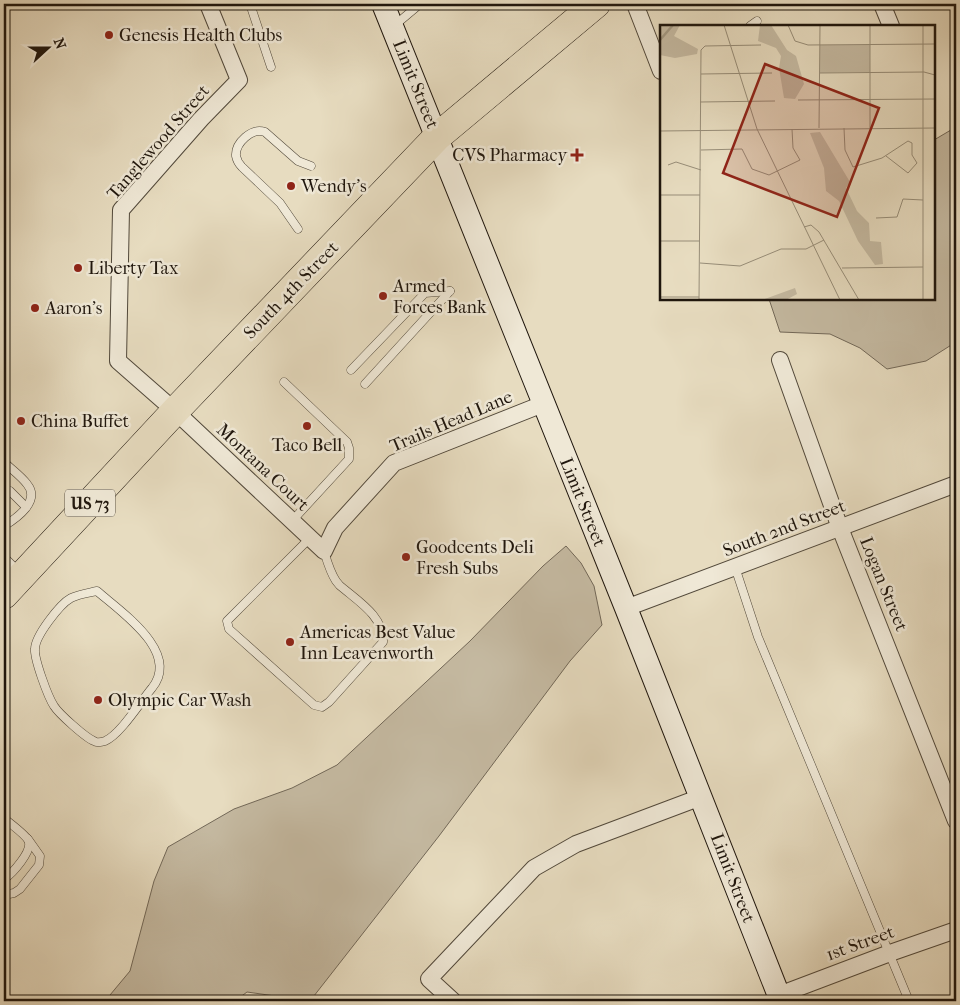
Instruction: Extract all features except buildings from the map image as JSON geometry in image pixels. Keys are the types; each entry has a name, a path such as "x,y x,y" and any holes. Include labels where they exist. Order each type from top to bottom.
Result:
{"highway":[{"name":"South 4th Street","path":"4,595 13,566 175,411 437,137 596,4"}],"street":[{"name":"Tanglewood Street","path":"175,411 118,361 121,210 239,80 208,4"},
{"name":"Limit Street","path":"383,4 626,608 780,998"},
{"path":"635,4 660,68"},
{"path":"882,4 891,25"},
{"name":"Logan Street","path":"780,360 840,528 956,821"},
{"name":"Trails Head Lane","path":"324,551 335,528 394,463 543,404"},
{"name":"Montana Court","path":"175,411 324,551"},
{"name":"South 2nd Street","path":"626,608 840,528 955,490"},
{"path":"453,1001 428,979 534,868 576,844 701,798"},
{"name":"1st Street","path":"780,998 890,953 956,930"}],"lane":[{"path":"250,4 271,67"},
{"path":"392,26 420,4"},
{"path":"751,25 757,20"},
{"path":"298,229 280,203 237,161 236,151 251,132 260,130 265,132 298,161 312,166"},
{"path":"351,370 424,293 450,291 365,384"},
{"path":"284,382 347,442 350,454 349,459 292,521"},
{"path":"4,462 28,485 31,494 31,500 17,518 4,526"},
{"path":"10,491 26,507"},
{"path":"310,538 227,621 229,629 314,705 322,706 329,702 383,642 384,635 374,616 336,582 324,551"},
{"path":"735,568 758,637 909,1001"},
{"path":"97,591 145,634 155,648 161,670 157,681 115,734 104,742 95,742 84,735 54,707 47,691 35,650 38,637 55,614 70,599 97,591"},
{"path":"4,818 28,839 40,856 39,866 20,889 14,893 4,895"},
{"path":"4,879 28,852 30,846 28,839"}],"shaded area":[{"path":"956,127 956,342 926,361 887,369 860,348 830,334 780,332 769,300 935,300 935,139"},
{"path":"566,546 581,563 594,586 602,625 570,661 439,836 310,1001 247,992 235,1001 105,1001 130,971 154,881 168,847 234,809 292,788 337,765 470,641 543,566"}],"place":[{"name":"Genesis Health Clubs","path":"109,35"},
{"name":"CVS Pharmacy","path":"577,155"},
{"name":"Wendy's","path":"291,186"},
{"name":"Liberty Tax","path":"78,268"},
{"name":"Armed Forces Bank","path":"383,296"},
{"name":"Aaron's","path":"35,308"},
{"name":"China Buffet","path":"21,421"},
{"name":"Taco Bell","path":"307,426"},
{"name":"Goodcents Deli Fresh Subs","path":"406,557"},
{"name":"Americas Best Value Inn Leavenworth","path":"290,642"},
{"name":"Olympic Car Wash","path":"98,700"}]}
